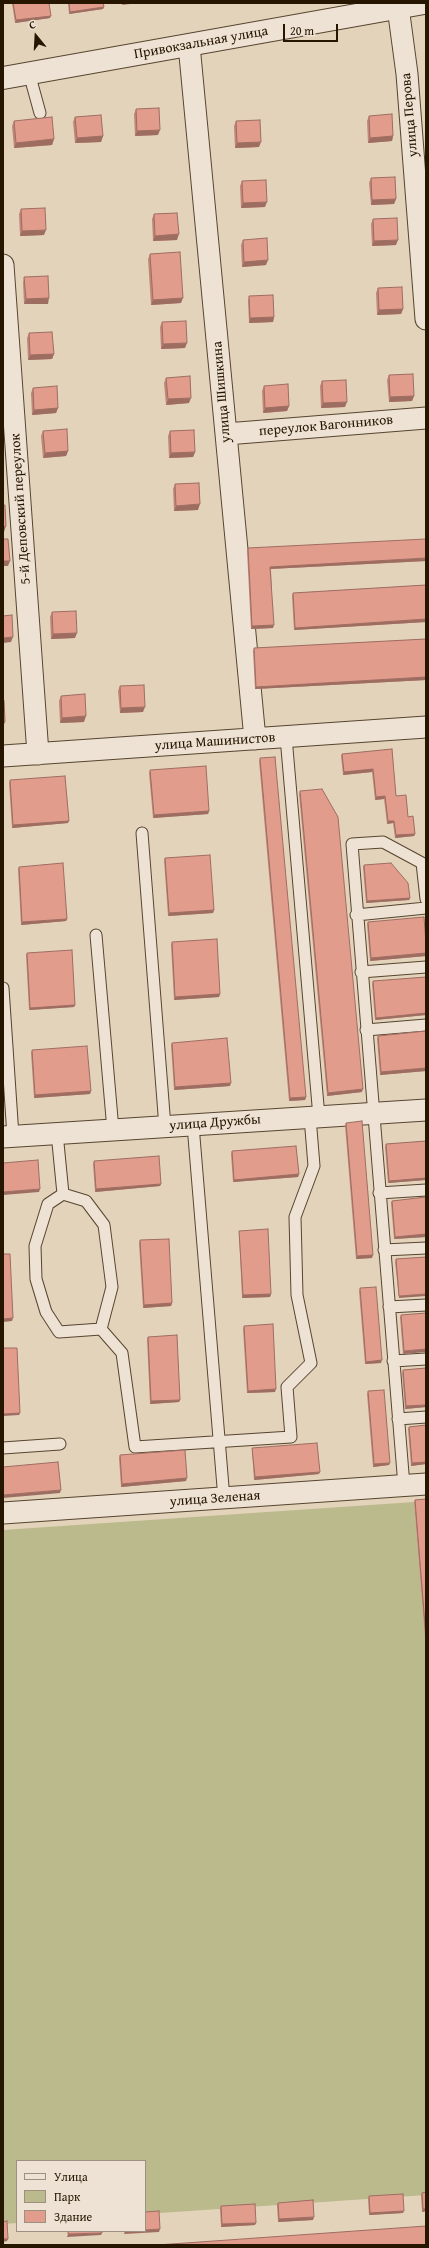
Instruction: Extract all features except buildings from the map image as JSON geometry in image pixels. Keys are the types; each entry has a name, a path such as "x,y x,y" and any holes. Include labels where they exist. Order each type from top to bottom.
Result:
{"street":[{"name":"Привокзальная улица","path":"3,78 424,3"},
{"name":"улица Перова","path":"398,8 407,74 426,319"},
{"name":"улица Шишкина","path":"189,45 255,739"},
{"name":"5-й Деповский переулок","path":"3,265 38,754"},
{"name":"переулок Вагонников","path":"226,434 426,418"},
{"name":"улица Машинистов","path":"3,756 426,727"},
{"name":"улица Дружбы","path":"8,1136 426,1110"},
{"name":"улица Зеленая","path":"3,1513 426,1484"}],"lane":[{"path":"29,74 40,113"},
{"path":"101,1329 122,1353 135,1447 291,1437 287,1387 311,1363 297,1295 295,1217 314,1166 315,1117 286,737"},
{"path":"142,833 165,1126"},
{"path":"404,1486 372,1113 356,915 352,844 383,842 422,863 426,899"},
{"path":"356,915 426,908"},
{"path":"96,935 112,1130"},
{"path":"361,972 426,967"},
{"path":"3,988 8,1136"},
{"path":"366,1030 426,1025"},
{"path":"193,1125 224,1499"},
{"path":"57,1133 63,1194"},
{"path":"379,1193 426,1190"},
{"path":"63,1194 48,1204 35,1246 36,1279 46,1312 59,1332 101,1329"},
{"path":"63,1194 86,1201 104,1225 112,1287 101,1329"},
{"path":"384,1250 426,1248"},
{"path":"389,1307 426,1305"},
{"path":"393,1361 426,1359"},
{"path":"398,1419 426,1417"},
{"path":"3,1448 60,1444"}],"green space":[{"path":"414,1502 426,1650 426,2195 146,2214 146,2160 16,2160 16,2223 3,2224 3,1530"}]}
